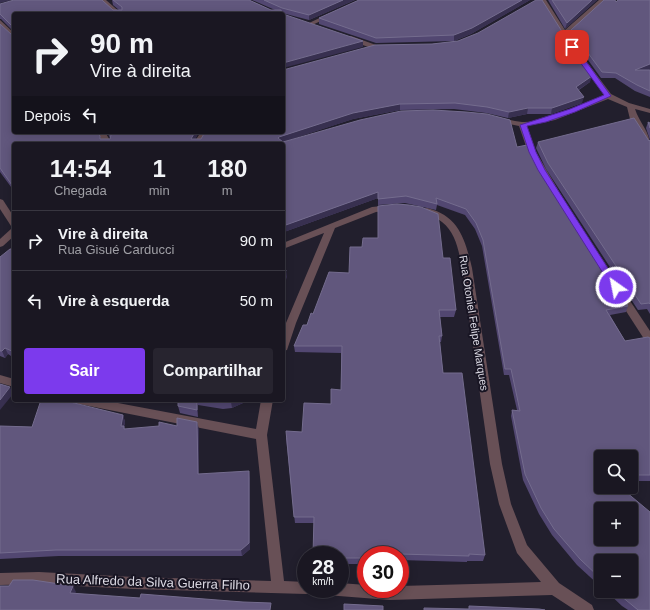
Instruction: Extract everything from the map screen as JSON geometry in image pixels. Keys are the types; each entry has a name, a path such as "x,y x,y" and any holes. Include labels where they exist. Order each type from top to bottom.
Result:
{"street":[{"path":"543,0 564,35 608,96 630,106 650,112"},
{"path":"564,35 603,0"},
{"path":"106,2 116,12"},
{"path":"323,28 307,23 337,12"},
{"path":"0,22 12,35"},
{"path":"343,34 375,47"},
{"path":"361,51 375,47 389,47"},
{"path":"487,116 523,125 544,121 608,96"},
{"path":"630,106 634,119 650,143"},
{"path":"523,125 532,152 569,215"},
{"path":"0,202 12,221"},
{"path":"285,245 375,209 405,207"},
{"name":"Rua Otoniel Felipe Marques","path":"418,210 430,212 448,221 460,238 467,268 496,464 505,504 522,549 554,588 587,610"},
{"path":"285,341 291,323 331,228"},
{"path":"578,228 650,339"},
{"path":"0,244 12,233"},
{"path":"0,379 12,382"},
{"path":"89,402 261,435"},
{"path":"267,402 261,435 278,586"},
{"name":"Rua Alfredo da Silva Guerra Filho","path":"0,579 39,578 134,583 297,587"},
{"path":"349,590 390,593 554,588"}],"building":[{"path":"14,0 102,0 113,10 122,10 122,7 113,0 249,0 271,10 281,10 282,12 12,12 12,26 0,14 0,4"},
{"path":"264,0 343,0 309,15 282,8"},
{"path":"359,0 522,0 472,28 454,35 376,38 319,18"},
{"path":"536,0 542,0 561,30 587,66 583,64 592,76 576,87 584,97 552,108 528,108 509,112 487,107 455,103 400,104 353,113 278,138 283,142 12,142 12,185 0,168 0,24 12,35 12,134 98,134 100,139 110,139 110,134 194,134 191,139 201,139 204,134 285,134 285,69 375,45 432,44 458,41 478,33"},
{"path":"552,0 592,0 567,23"},
{"path":"604,0 615,0 616,2 618,0 650,0 650,64 635,70 650,70 650,91 616,73 602,72 571,30"},
{"path":"285,15 363,41 285,62"},
{"path":"433,110 487,114 510,120 517,147 527,145 537,165 628,306 606,310 625,341 648,337 650,338 650,475 638,475 638,450 594,450 594,494 628,494 638,502 650,512 650,610 638,610 623,598 638,598 638,554 594,554 594,572 580,559 554,529 541,508 525,474 512,410 520,411 511,369 505,369 483,240 476,223 466,209 436,198 437,204 406,196 378,199 378,192 285,225 285,142 283,142 360,120 401,111"},
{"path":"634,118 649,141 650,140 650,304 641,304 548,163 538,142"},
{"path":"397,204 409,205 421,207 438,214 443,258 450,258 456,310 439,310 442,336 439,336 443,373 462,373 485,555 409,554 409,546 357,546 357,558 349,558 349,546 313,546 314,517 294,517 286,431 302,432 304,403 331,404 331,389 341,390 342,346 294,346 303,325 307,325 311,313 313,314 329,272 349,273 350,247 362,247 363,238 378,238 378,206"},
{"path":"12,249 12,351 5,348 0,351 0,257"},
{"path":"0,384 10,387 0,400"},
{"path":"40,402 70,402 123,415 121,426 124,426 124,429 159,426 159,422 177,426 177,418 197,422 198,474 249,471 249,543 241,550 56,550 0,553 0,426 32,427"},
{"path":"178,402 197,402 197,410 178,406"},
{"path":"13,580 33,580 73,586 70,593 140,598 141,594 271,603 270,610 0,610 0,586 9,586"},
{"path":"344,604 383,606 383,610 344,610"},
{"path":"469,606 545,610 424,610 424,608 469,609"}],"route":[{"path":"572,47 608,96 544,121 523,125 532,152 542,170 565,209 616,287"}]}
